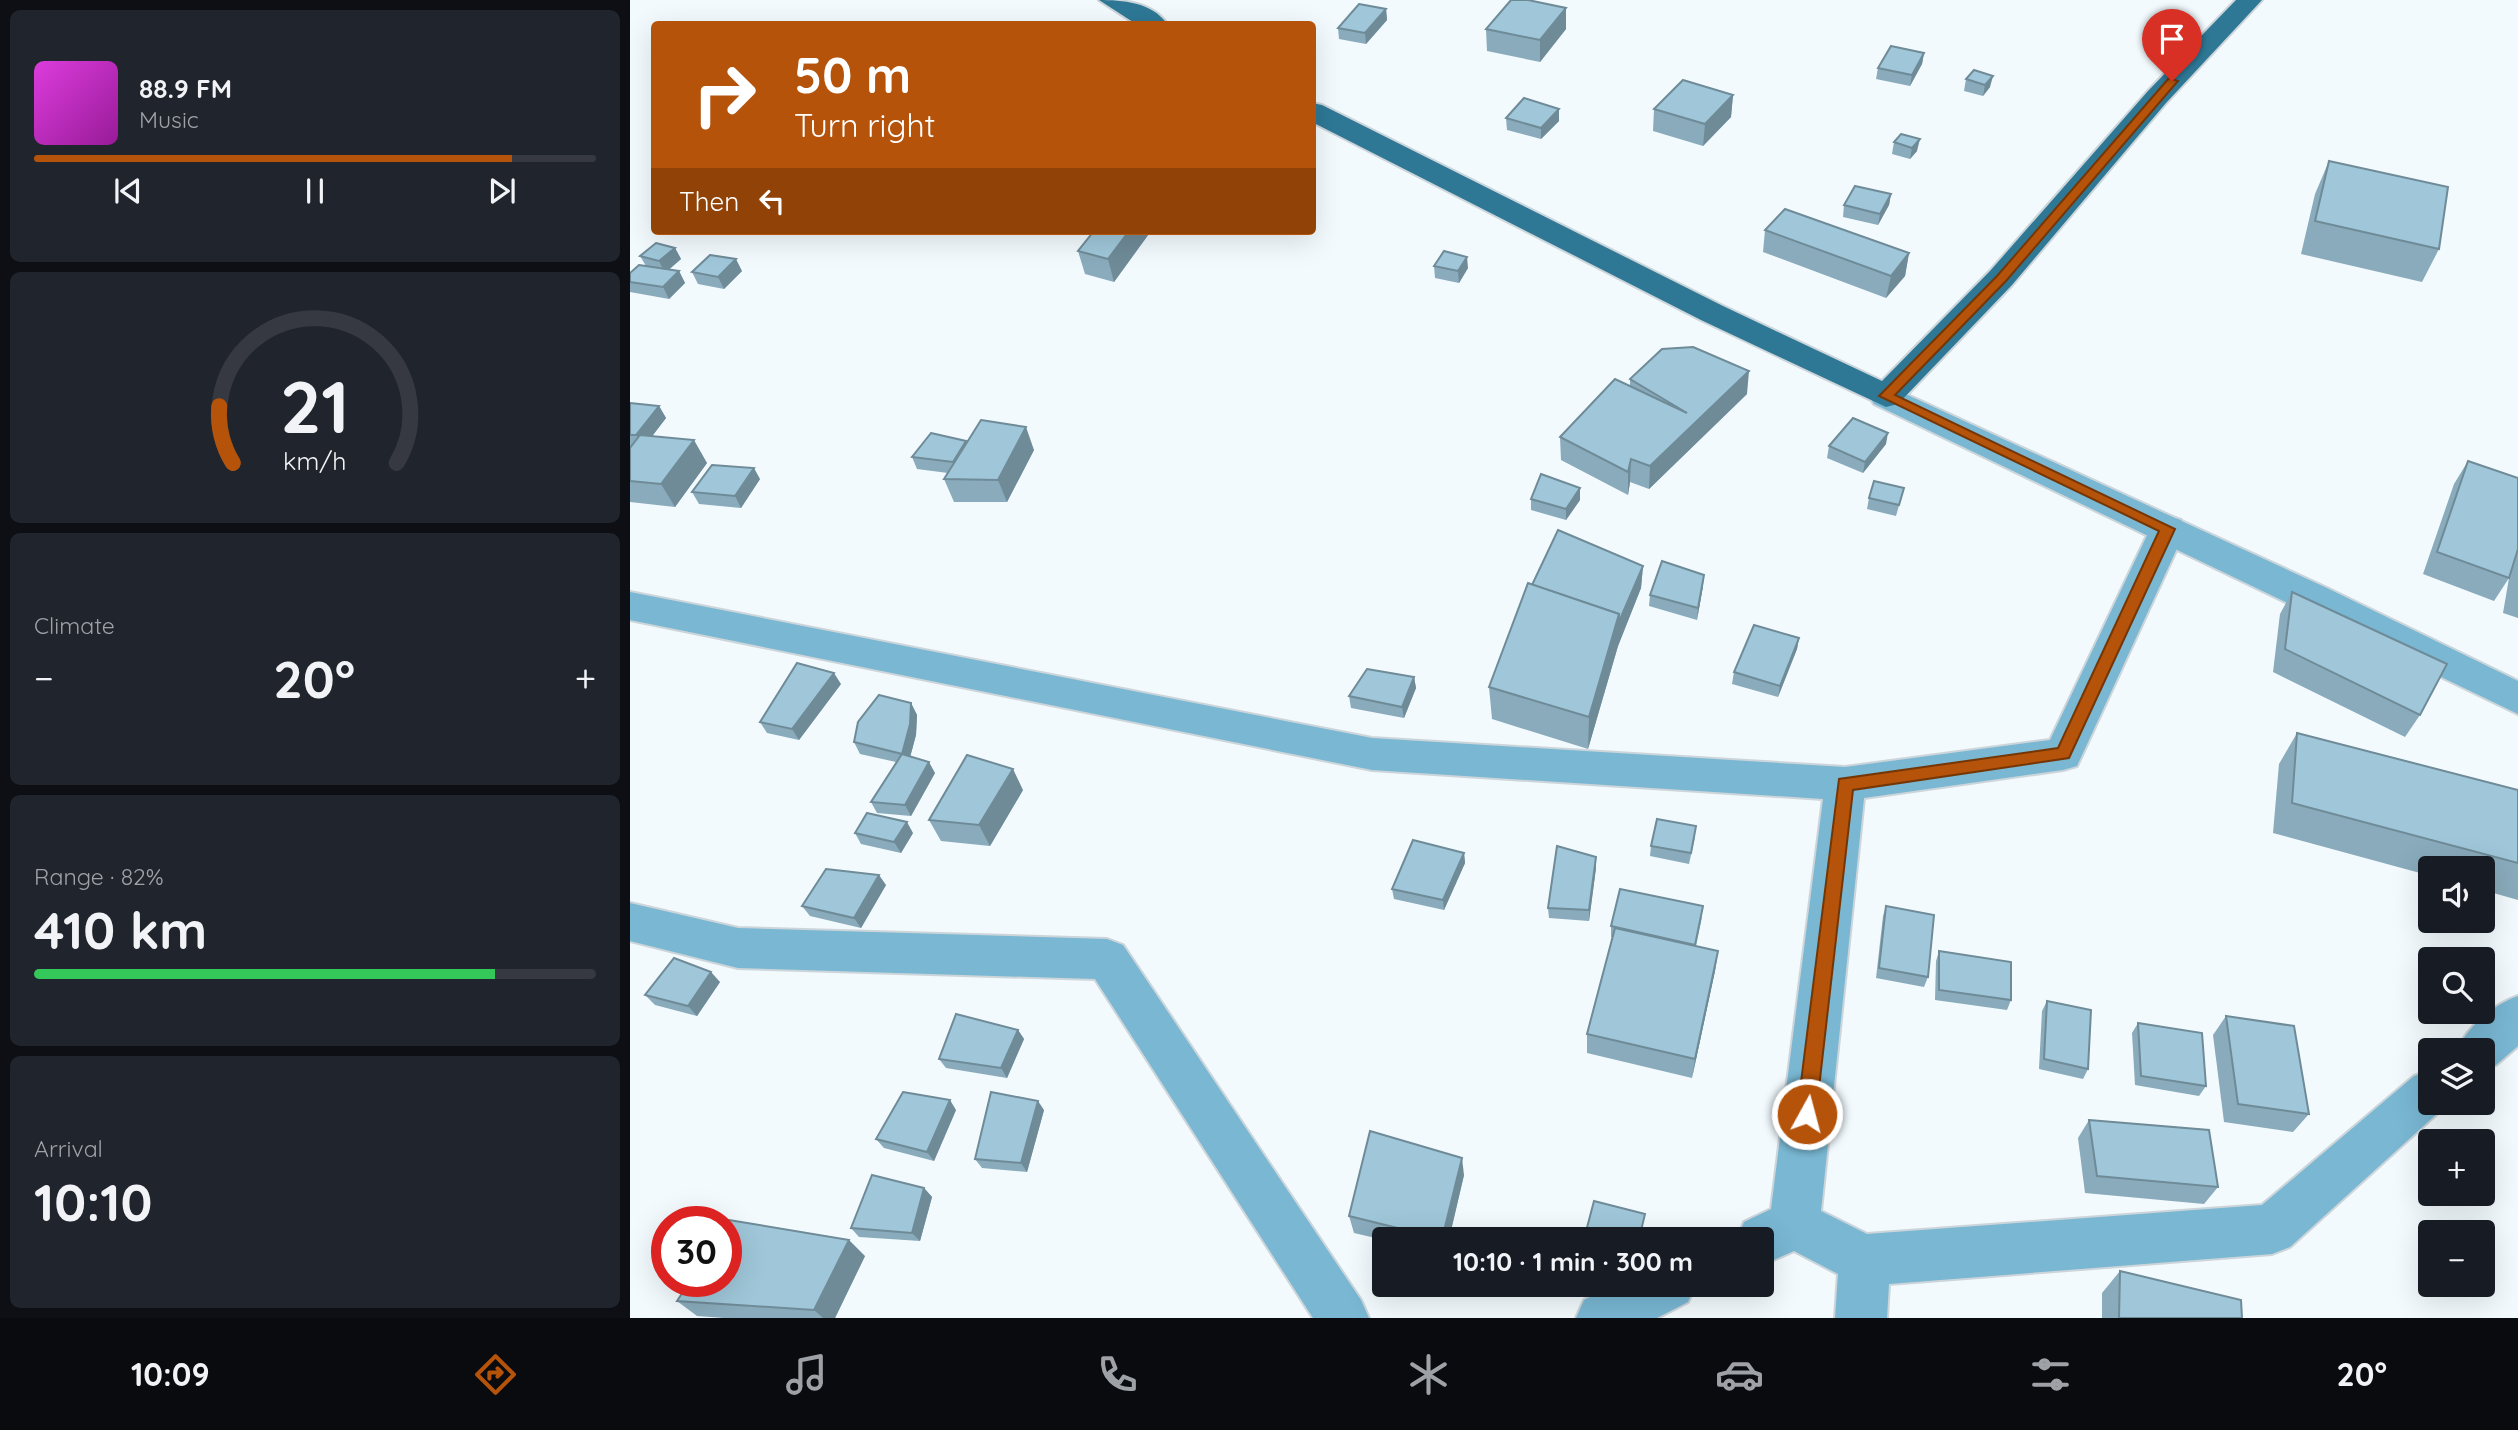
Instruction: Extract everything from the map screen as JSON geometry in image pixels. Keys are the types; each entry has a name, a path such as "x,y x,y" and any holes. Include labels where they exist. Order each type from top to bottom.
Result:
{"main road":[{"path":"1111,0 1149,21"},
{"path":"1316,113 1712,313 1886,396 2001,278 2157,97 2250,0"}],"street":[{"path":"1886,396 2518,699"},
{"path":"630,606 1372,754 1845,784 2063,754 2168,529"},
{"path":"1845,784 1778,1232 1864,1260 2272,1229 2418,1103"},
{"path":"630,922 738,948 1107,959 1343,1318"},
{"path":"2494,1038 2518,1017"},
{"path":"1861,1318 1864,1260"},
{"path":"1602,1318 1644,1297"}],"building":[{"path":"1511,0 1528,0 1566,8 1540,40 1486,29"},
{"path":"1359,4 1386,9 1365,33 1338,28"},
{"path":"1891,46 1924,53 1912,75 1878,68"},
{"path":"1974,70 1993,76 1985,85 1966,79"},
{"path":"1683,80 1733,95 1705,124 1654,109"},
{"path":"1524,98 1559,109 1541,128 1506,118"},
{"path":"1901,134 1920,139 1912,148 1894,142"},
{"path":"2329,161 2448,187 2439,249 2315,221"},
{"path":"1855,186 1891,194 1880,214 1844,205"},
{"path":"1785,209 1909,253 1891,276 1765,230"},
{"path":"1091,235 1126,235 1108,259 1078,251"},
{"path":"656,243 675,248 659,261 640,256"},
{"path":"1444,251 1467,257 1458,271 1434,266"},
{"path":"710,255 736,259 718,277 692,272"},
{"path":"639,265 679,271 663,287 630,282 630,273"},
{"path":"1693,347 1749,371 1650,466 1631,459 1628,472 1560,437 1615,379 1687,413 1630,379 1662,349"},
{"path":"630,403 659,406 636,435 630,435"},
{"path":"1853,418 1888,433 1865,462 1829,446"},
{"path":"981,420 1026,427 998,480 944,479"},
{"path":"931,433 966,441 953,462 912,457"},
{"path":"640,435 694,440 661,484 630,481 630,448"},
{"path":"2468,461 2518,478 2518,549 2509,578 2437,552"},
{"path":"712,465 754,468 735,496 692,492"},
{"path":"1541,474 1580,488 1566,509 1531,499"},
{"path":"1874,481 1904,488 1899,505 1869,498"},
{"path":"1558,530 1643,566 1618,624 1619,614 1532,585"},
{"path":"1662,561 1704,575 1698,608 1650,595"},
{"path":"1528,583 1619,614 1589,717 1489,687"},
{"path":"2292,592 2447,664 2420,715 2285,649"},
{"path":"1754,625 1799,638 1780,686 1734,672"},
{"path":"797,663 834,673 792,729 760,722"},
{"path":"1367,669 1414,677 1402,707 1349,696"},
{"path":"879,695 911,703 910,724 902,754 854,742 858,722"},
{"path":"2297,733 2518,790 2518,863 2495,856 2292,803"},
{"path":"902,754 929,762 905,805 871,802"},
{"path":"967,755 1013,769 979,825 929,820"},
{"path":"867,813 907,822 894,842 855,833"},
{"path":"1657,819 1696,826 1691,853 1651,846"},
{"path":"1413,840 1464,853 1443,900 1392,889"},
{"path":"1557,846 1596,857 1589,910 1548,908"},
{"path":"826,869 879,875 854,918 802,906"},
{"path":"1620,889 1703,906 1695,945 1611,926"},
{"path":"1886,906 1934,915 1928,977 1879,968"},
{"path":"1615,928 1718,951 1695,1059 1587,1034"},
{"path":"1939,951 2011,962 2011,1000 1939,990"},
{"path":"674,958 711,972 688,1006 645,995"},
{"path":"2047,1001 2091,1010 2088,1069 2044,1059"},
{"path":"956,1014 1018,1030 1001,1068 939,1059"},
{"path":"2226,1016 2294,1026 2309,1114 2238,1104"},
{"path":"2138,1023 2202,1033 2206,1086 2141,1076"},
{"path":"903,1092 950,1100 927,1152 876,1139"},
{"path":"991,1092 1038,1101 1021,1163 975,1159"},
{"path":"2089,1120 2209,1130 2218,1187 2097,1176"},
{"path":"1370,1131 1462,1158 1445,1227 1393,1227 1349,1216"},
{"path":"872,1175 924,1188 912,1233 851,1228"},
{"path":"1594,1201 1645,1214 1642,1227 1587,1227"},
{"path":"742,1222 849,1240 814,1310 677,1301 680,1297 742,1297"},
{"path":"2120,1271 2241,1300 2242,1318 2119,1318"}],"route":[{"path":"1807,1114 1845,784 2063,754 2168,529 1886,396 2001,278 2172,81"}]}
